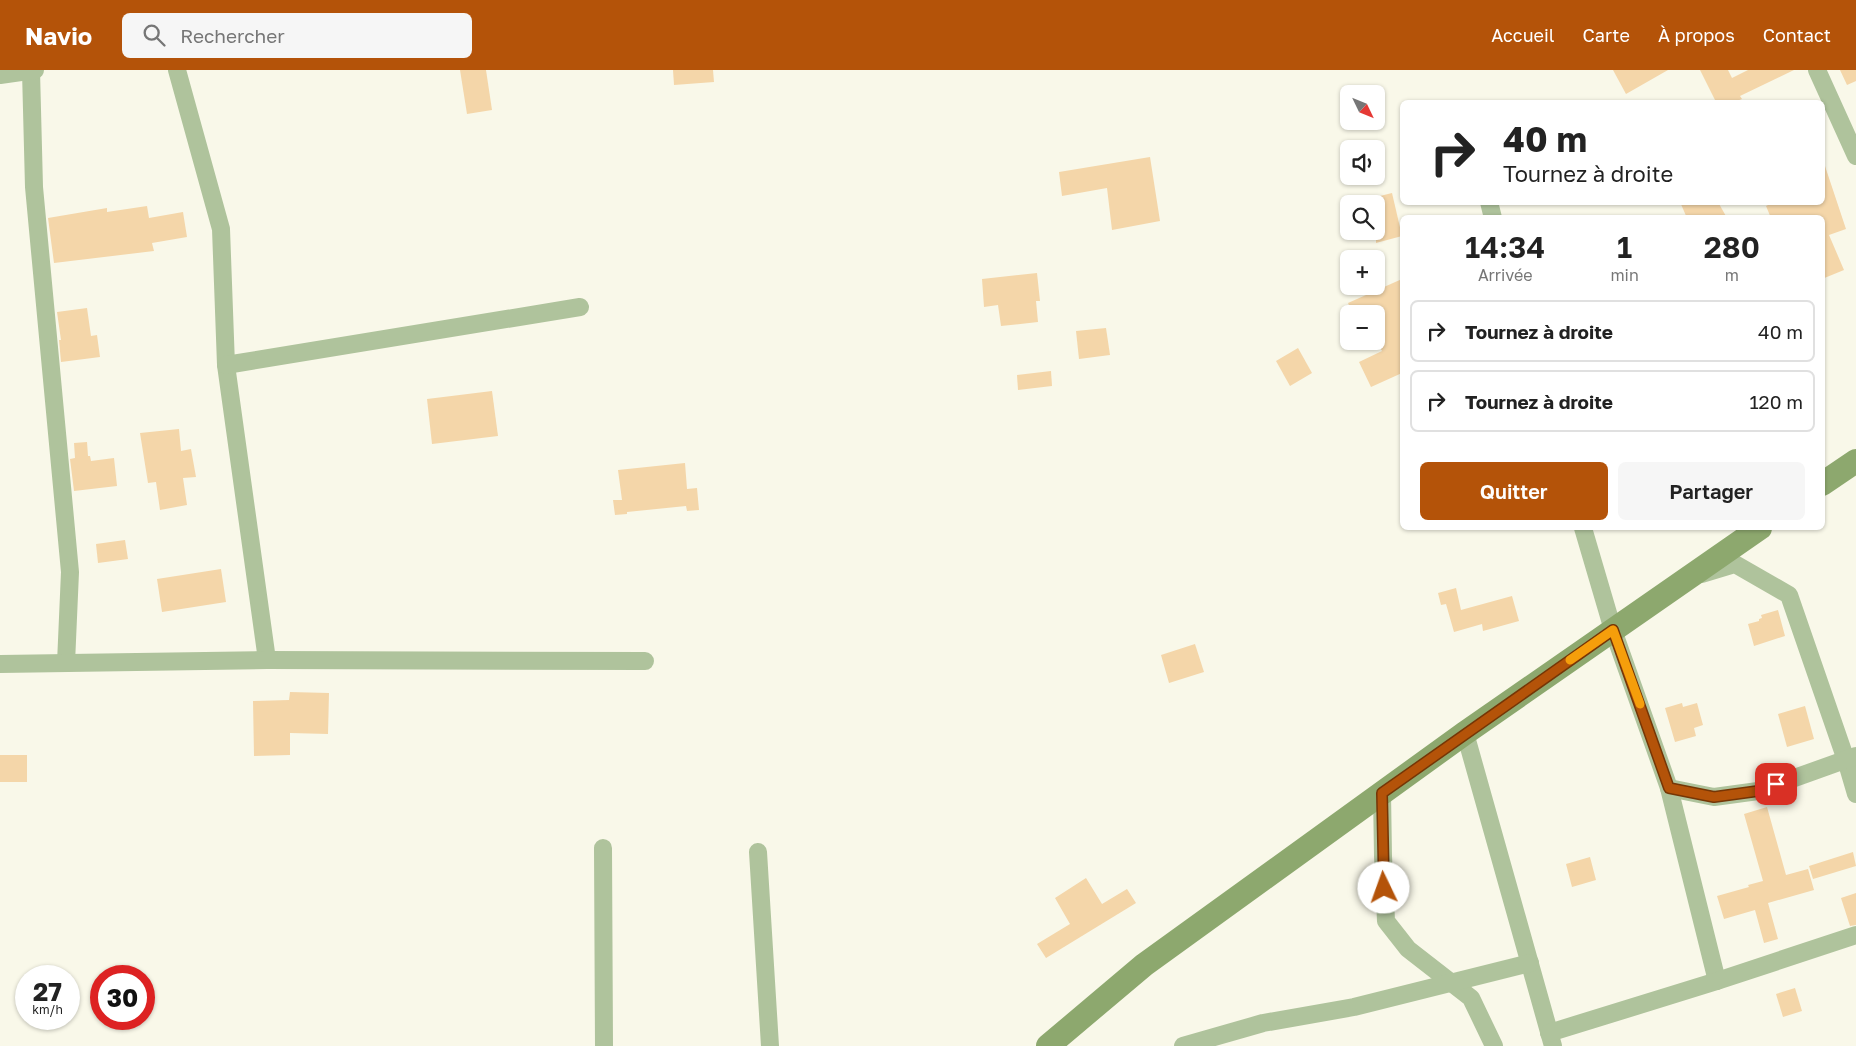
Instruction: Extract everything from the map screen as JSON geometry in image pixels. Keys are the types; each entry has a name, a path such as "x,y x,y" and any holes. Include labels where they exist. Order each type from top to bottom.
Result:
{"street":[{"path":"0,75 35,70"},
{"path":"177,70 221,229 226,365 266,660"},
{"path":"1817,70 1856,156"},
{"path":"31,71 34,187 70,572 66,664"},
{"path":"226,365 580,307"},
{"path":"1825,482 1856,461"},
{"path":"1584,530 1613,630 1669,788 1717,981"},
{"path":"1048,1046 1144,965 1466,733 1757,530"},
{"path":"1687,578 1734,564 1789,595 1851,758 1856,794"},
{"path":"0,664 266,660 645,661"},
{"path":"1466,733 1551,1039 1856,935"},
{"path":"1669,788 1714,797 1758,791 1851,758"},
{"path":"1382,793 1386,921 1408,949 1471,998 1494,1046"},
{"path":"604,848 604,1046"},
{"path":"758,852 770,1046"},
{"path":"1183,1046 1263,1023 1354,1007 1530,963"}],"building":[{"path":"460,70 486,70 492,110 467,114"},
{"path":"673,70 713,70 714,82 674,85"},
{"path":"1613,70 1668,70 1626,94"},
{"path":"1700,70 1728,70 1732,78 1748,70 1794,70 1740,96 1742,99 1715,100"},
{"path":"1840,70 1856,70 1856,81 1847,85"},
{"path":"1150,157 1160,221 1112,230 1107,188 1062,196 1059,172"},
{"path":"1825,166 1846,229 1829,235 1844,270 1825,278 1825,215 1770,215 1766,206 1825,205"},
{"path":"1392,193 1400,227 1400,237 1376,243 1376,240 1385,240 1384,195"},
{"path":"1681,205 1720,205 1725,215 1686,215"},
{"path":"147,206 149,218 183,212 187,237 152,243 154,251 54,263 48,218 107,208 107,212"},
{"path":"1037,273 1040,301 1036,301 1038,322 1001,326 998,305 984,307 982,279"},
{"path":"1400,280 1400,374 1371,387 1359,362 1385,350 1385,305 1349,305 1348,303 1366,295 1385,295 1385,287"},
{"path":"87,308 91,336 97,335 100,357 61,362 59,340 61,340 57,312"},
{"path":"1106,328 1110,355 1079,359 1076,331"},
{"path":"1298,348 1312,373 1290,386 1276,361"},
{"path":"1051,371 1052,386 1018,390 1017,375"},
{"path":"492,391 498,436 432,444 427,399"},
{"path":"179,429 181,451 191,449 196,477 183,478 187,505 160,510 156,482 148,483 140,433"},
{"path":"87,442 88,456 90,456 91,461 114,458 117,486 74,491 70,459 75,458 74,443"},
{"path":"685,463 687,489 697,488 699,510 687,511 686,506 615,515 613,500 622,500 618,470"},
{"path":"125,540 128,559 98,563 96,544"},
{"path":"221,569 226,602 162,612 157,579"},
{"path":"1456,588 1461,610 1512,596 1519,621 1483,631 1482,624 1454,632 1446,604 1441,605 1438,593"},
{"path":"1778,610 1785,636 1754,646 1748,624 1759,621 1762,618 1761,615"},
{"path":"1195,644 1204,672 1169,683 1161,655"},
{"path":"290,692 329,693 328,734 290,733 290,755 254,756 253,701 289,700"},
{"path":"1682,703 1683,707 1697,703 1703,725 1694,728 1696,736 1675,742 1665,708"},
{"path":"1805,706 1814,739 1787,747 1778,714"},
{"path":"0,755 27,755 27,782 0,782"},
{"path":"1767,807 1786,875 1808,869 1814,890 1768,903 1778,939 1764,943 1755,910 1724,919 1717,896 1763,881 1744,814"},
{"path":"1853,852 1856,866 1813,879 1809,866"},
{"path":"1590,857 1596,880 1572,887 1566,864"},
{"path":"1086,878 1102,904 1127,889 1136,903 1046,958 1037,944 1070,924 1055,898"},
{"path":"1856,893 1856,925 1850,926 1841,898"},
{"path":"1795,988 1802,1011 1783,1017 1776,994"}],"slow traffic":[{"path":"1570,660 1613,630 1640,704"}],"route":[{"path":"1384,888 1382,793 1613,630 1669,788 1714,797 1758,791 1776,784"}]}
